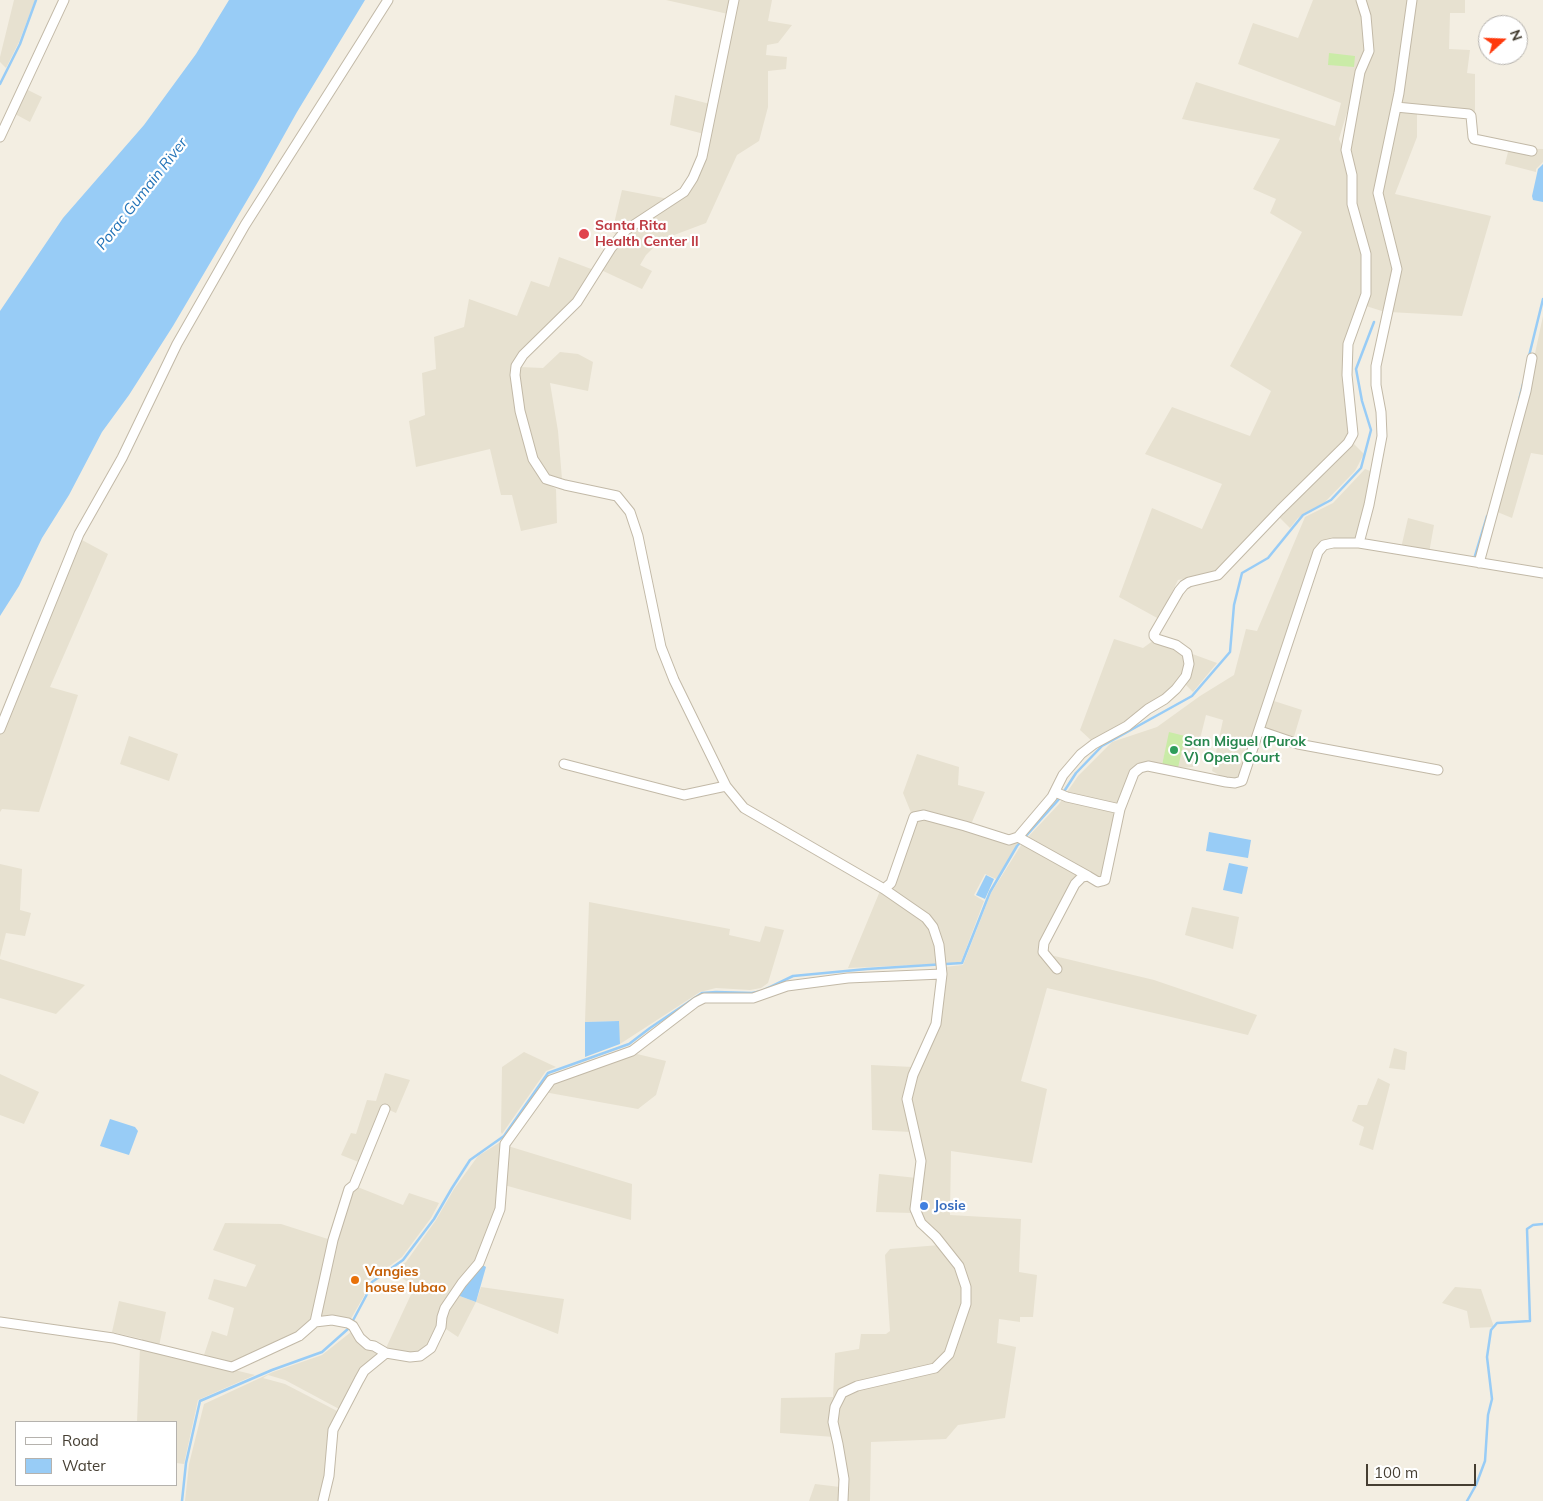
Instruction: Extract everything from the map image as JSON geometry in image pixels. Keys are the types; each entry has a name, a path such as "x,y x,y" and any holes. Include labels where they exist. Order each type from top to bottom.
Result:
{"street":[{"path":"0,137 64,0"},
{"path":"0,729 79,534 122,458 177,344 245,226 388,0"},
{"path":"734,0 702,157 693,178 684,192 626,230 611,248 577,302 523,355 516,366 515,375 520,411 533,459 546,479 617,496 630,512 638,536 661,647 674,680 726,786 744,808 884,889 926,918 933,927 940,945 942,974 936,1024 913,1074 907,1099 921,1161 915,1209 921,1223 936,1237 959,1266 966,1287 966,1304 950,1354 935,1368 857,1386 842,1393 835,1407 832,1422 844,1479 843,1501"},
{"path":"1061,794 1063,774 1081,754 1094,744 1127,726 1148,709 1165,699 1186,676 1189,664 1187,653 1176,645 1154,636 1184,584 1218,575 1348,443 1353,434 1347,376 1348,344 1366,294 1366,254 1352,204 1352,175 1346,150 1360,72 1369,51 1366,16 1361,0"},
{"path":"1359,543 1369,506 1382,436 1381,412 1376,385 1376,366 1397,269 1378,193 1396,107 1412,0"},
{"path":"1396,107 1469,114 1472,116 1472,137 1474,139 1532,151"},
{"path":"1479,563 1526,391 1532,358"},
{"path":"1018,837 1098,882 1105,880 1120,809 1134,774 1140,768 1148,766 1226,782 1235,783 1242,781 1318,552 1324,545 1333,542 1359,543 1543,573"},
{"path":"1260,731 1298,744 1438,770"},
{"path":"564,764 684,795 726,786"},
{"path":"884,889 891,883 914,817 924,815 1009,840 1018,837 1052,797 1061,794 1120,809"},
{"path":"1057,969 1043,952 1044,943 1075,884 1082,877 1088,876"},
{"path":"0,1322 113,1338 232,1367 299,1336 315,1322 332,1320 348,1323 353,1326 360,1338 368,1345 374,1346 386,1353 410,1357 420,1356 431,1348 441,1327 445,1308 462,1283 479,1264 500,1209 506,1144 551,1080 632,1051 696,1002 704,998 753,998 788,986 848,978 942,974"},
{"path":"315,1322 333,1240 349,1189 354,1185 385,1109"},
{"path":"323,1501 329,1476 332,1430 364,1371 386,1353"}],"shaded area":[{"path":"14,0 35,0 19,42 6,68 0,62 0,57"},
{"path":"666,0 731,0 728,14"},
{"path":"738,0 772,0 768,21 792,25 778,43 767,45 766,55 787,57 786,69 768,71 768,107 759,141 737,155 706,223 661,240 646,255 640,265 652,271 642,289 601,270 626,233 696,179"},
{"path":"1313,0 1357,0 1365,17 1367,50 1339,139 1344,151 1363,256 1363,293 1345,343 1351,424 1346,441 1218,571 1178,580 1159,619 1119,597 1152,508 1202,529 1222,484 1145,454 1172,407 1250,436 1271,391 1230,366 1302,232 1270,213 1276,199 1253,189 1280,139 1182,119 1196,82 1335,126 1341,103 1238,64 1253,23 1298,38"},
{"path":"1364,0 1410,0 1397,92 1376,192 1395,269 1385,312 1366,306 1369,295 1354,204 1348,149 1343,139 1362,73 1371,52"},
{"path":"1414,0 1465,0 1465,13 1450,13 1449,49 1470,50 1467,73 1475,74 1475,113 1417,106 1417,137 1395,194 1491,216 1462,316 1389,312 1398,268 1380,193"},
{"path":"26,89 42,97 30,122 15,114"},
{"path":"675,95 710,104 704,134 670,125"},
{"path":"1509,148 1543,149 1543,162 1536,169 1536,172 1505,164"},
{"path":"622,190 669,199 618,236 612,232"},
{"path":"559,257 594,270 574,301 512,366 530,461 542,481 556,489 557,523 521,531 512,495 501,495 490,449 416,467 409,421 425,415 422,373 436,369 434,337 464,327 469,299 517,316 531,281 549,287"},
{"path":"1543,316 1543,455 1531,453 1512,518 1495,511 1527,391"},
{"path":"560,352 578,354 593,362 588,391 550,383 558,431 562,479 549,475 536,457 524,411 519,375 520,367 543,368"},
{"path":"1354,444 1364,454 1355,471 1325,502 1298,518 1290,528 1277,515 1343,451"},
{"path":"1365,469 1373,472 1358,537 1324,544 1240,778 1235,780 1226,779 1212,771 1223,720 1206,715 1193,767 1178,768 1170,732 1162,765 1139,765 1099,878 1027,838 1059,804 1078,776 1112,742 1157,727 1200,696 1234,675 1246,629 1257,631 1305,517 1333,503"},
{"path":"1408,518 1434,525 1429,553 1401,548"},
{"path":"82,540 108,554 50,687 78,695 39,812 2,809 0,812 0,722"},
{"path":"1114,639 1143,648 1154,640 1217,663 1193,692 1183,682 1191,673 1189,671 1163,698 1093,742 1080,730"},
{"path":"1274,701 1302,710 1293,740 1261,734"},
{"path":"129,736 178,754 169,781 120,764"},
{"path":"917,754 959,767 958,785 985,792 972,822 973,826 912,815 903,793"},
{"path":"919,818 1021,840 997,878 985,874 974,895 984,901 961,962 944,964 937,931 886,889 916,820"},
{"path":"1023,842 1081,875 1042,953 1154,980 1257,1015 1248,1035 1047,988 1021,1081 1047,1089 1032,1163 951,1151 950,1215 1021,1219 1019,1272 1037,1275 1033,1317 1020,1317 1020,1322 999,1319 997,1343 1016,1347 1005,1418 958,1425 946,1439 871,1442 870,1501 845,1501 836,1424 837,1407 846,1395 859,1387 945,1363 969,1287 923,1221 918,1208 923,1161 910,1099 916,1075 933,1039 945,967 963,965 991,893"},
{"path":"0,864 22,869 20,910 31,913 25,936 6,933 0,957"},
{"path":"880,891 924,919 931,929 939,964 848,968"},
{"path":"589,902 730,929 729,935 760,942 765,926 784,930 768,983 761,988 750,990 716,988 700,992 620,1044 618,1021 585,1022"},
{"path":"1192,907 1239,917 1233,949 1185,935"},
{"path":"0,959 85,985 56,1014 0,998"},
{"path":"1394,1048 1407,1052 1405,1070 1389,1068"},
{"path":"524,1052 556,1067 546,1071 502,1134 502,1067"},
{"path":"633,1053 666,1061 656,1095 638,1109 544,1092 553,1082"},
{"path":"871,1065 913,1067 910,1074 911,1132 872,1130"},
{"path":"385,1073 410,1080 396,1113 387,1109 361,1163 341,1155 351,1133 356,1134 367,1100 376,1101"},
{"path":"0,1074 39,1092 24,1124 0,1115"},
{"path":"1378,1078 1390,1084 1373,1150 1359,1145 1364,1127 1352,1121 1358,1105 1367,1105"},
{"path":"502,1141 497,1210 477,1262 460,1281 429,1346 419,1353 397,1353 386,1348 415,1286 391,1272 406,1262 478,1156"},
{"path":"508,1146 632,1184 631,1220 504,1185"},
{"path":"879,1174 917,1178 912,1213 876,1212"},
{"path":"355,1186 403,1205 409,1193 439,1203 431,1218 402,1257 370,1280 364,1296 349,1322 317,1319 335,1240"},
{"path":"225,1223 281,1224 331,1240 314,1320 298,1335 233,1364 204,1355 212,1331 227,1336 234,1308 208,1299 214,1279 246,1287 256,1265 213,1250"},
{"path":"940,1245 956,1266 963,1286 964,1303 948,1352 934,1365 841,1392 834,1437 780,1433 781,1398 833,1397 835,1353 859,1349 861,1334 886,1334 890,1331 885,1255 890,1249"},
{"path":"481,1287 564,1299 558,1334 476,1302"},
{"path":"1455,1287 1481,1289 1494,1327 1470,1328 1467,1311 1442,1303"},
{"path":"457,1295 476,1302 458,1337 443,1327 444,1318"},
{"path":"119,1301 166,1312 159,1346 142,1342 142,1339 112,1332"},
{"path":"353,1329 381,1353 370,1363 341,1410 285,1380 268,1375 263,1378 285,1384 339,1412 321,1501 185,1501 189,1464 204,1404 273,1372 322,1355"},
{"path":"140,1347 255,1375 198,1400 184,1464 178,1463 178,1421 137,1421"},
{"path":"815,1484 840,1487 840,1501 809,1501"}],"green space":[{"path":"1329,53 1355,56 1354,67 1328,65"},
{"name":"San Miguel (Purok V) Open Court","path":"1169,732 1185,736 1178,768 1162,765"}],"water":[{"name":"Porac Gumain River","path":"229,0 365,0 297,112 173,326 129,395 102,432 69,495 42,538 19,586 0,616 0,311 63,218 144,125 196,54"},
{"path":"1543,164 1543,202 1533,200 1532,196 1538,169"},
{"path":"1209,832 1251,840 1248,858 1206,851"},
{"path":"1229,863 1248,867 1242,894 1223,890"},
{"path":"986,875 994,879 985,899 976,895"},
{"path":"619,1021 620,1044 585,1057 585,1022"},
{"path":"110,1119 135,1127 138,1131 129,1155 100,1146"},
{"path":"481,1264 486,1267 476,1302 457,1295"}],"waterway":[{"path":"0,84 20,44 36,0"},
{"path":"1529,356 1543,299"},
{"path":"1063,793 1076,773 1102,746 1192,696 1230,652 1234,605 1242,573 1268,558 1303,515 1331,500 1361,468 1371,430 1362,401 1356,369 1374,322"},
{"path":"1519,400 1523,384"},
{"path":"1474,559 1487,516"},
{"path":"182,1501 186,1463 200,1401 272,1370 322,1352 349,1328 372,1282 403,1260 434,1219 470,1160 504,1136 548,1073 629,1044 702,993 752,993 762,991 793,976 962,963 990,892 1017,846 1060,798"},
{"path":"1467,1501 1476,1485 1485,1461 1488,1415 1492,1399 1487,1357 1491,1330 1497,1323 1530,1321 1527,1229 1533,1225 1543,1224"}],"place":[{"name":"Santa Rita Health Center II","path":"584,234"},
{"name":"San Miguel (Purok V) Open Court","path":"1174,750"},
{"name":"Josie","path":"924,1206"},
{"name":"Vangies house lubao","path":"355,1280"}]}
